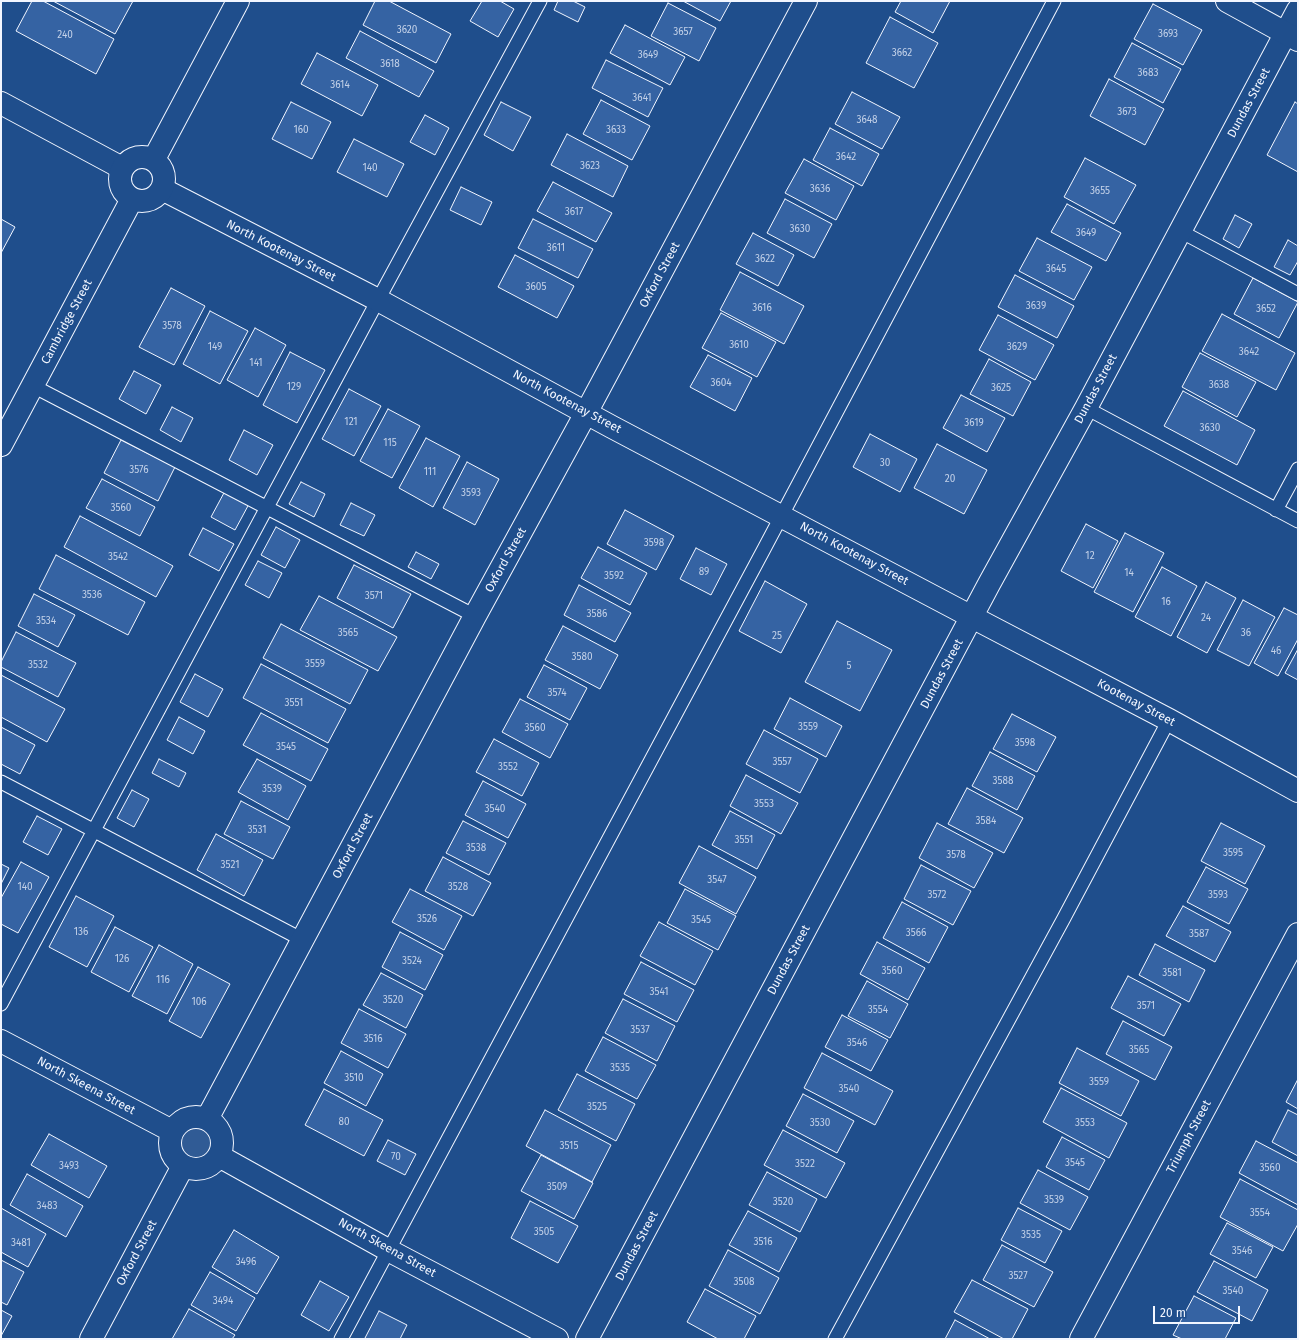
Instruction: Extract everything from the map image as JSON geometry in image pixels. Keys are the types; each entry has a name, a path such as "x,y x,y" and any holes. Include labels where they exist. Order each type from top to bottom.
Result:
{"street":[{"path":"154,159 238,1"},
{"name":"Oxford Street","path":"207,1119 475,616 586,413 806,1"},
{"path":"1227,1 1292,36"},
{"name":"Dundas Street","path":"587,1339 972,617 1086,408 1180,231 1292,36 1298,10"},
{"path":"1,103 122,168"},
{"path":"136,156 145,156 154,159 164,172 165,181 162,189 157,196 149,200 140,201 132,199 125,194 121,185 120,176 122,168 128,161 136,156"},
{"name":"North Kootenay Street","path":"162,189 378,300 586,413 972,617"},
{"name":"Cambridge Street","path":"1,445 132,199"},
{"name":"Kootenay Street","path":"972,617 1169,720 1298,791"},
{"name":"Triumph Street","path":"1080,1339 1298,934"},
{"name":"North Skeena Street","path":"1,1041 172,1131"},
{"path":"198,1117 207,1119 216,1126 221,1135 222,1146 219,1156 213,1164 195,1170 176,1162 171,1152 169,1142 172,1131 179,1123 188,1118 198,1117"},
{"name":"North Skeena Street","path":"219,1156 388,1250 557,1339"},
{"name":"Oxford Street","path":"90,1339 183,1166"}],"lane":[{"path":"1,1004 266,508 540,1"},
{"path":"341,1339 782,516 1054,1"},
{"path":"1180,231 1298,294"},
{"path":"33,386 475,616"},
{"path":"1086,408 1298,521"},
{"path":"1276,510 1298,469"},
{"path":"835,1339 1060,925 1169,720"},
{"path":"1,782 303,940"}],"shaded area":[{"path":"200,1125 209,1130 213,1136 213,1150 209,1156 200,1161 192,1161 183,1156 179,1150 178,1139 183,1130 189,1126"}],"building":[{"path":"32,1 43,1 114,39 96,74 16,31"},
{"path":"53,1 133,1 115,34"},
{"path":"375,1 389,1 451,34 436,63 363,25"},
{"path":"482,1 500,1 514,9 498,37 470,21"},
{"path":"558,1 573,1 585,7 578,22 554,10"},
{"path":"683,1 731,1 720,21"},
{"path":"901,1 950,1 933,33 895,12"},
{"path":"668,3 716,28 699,61 651,36"},
{"path":"1153,4 1202,30 1183,65 1134,39"},
{"path":"890,17 938,43 914,88 866,63"},
{"path":"625,25 685,57 670,85 610,53"},
{"path":"360,31 434,71 419,97 346,58"},
{"path":"1132,43 1181,69 1163,103 1114,77"},
{"path":"317,53 378,85 362,116 301,84"},
{"path":"606,60 663,88 648,117 592,88"},
{"path":"1109,79 1164,109 1145,145 1090,116"},
{"path":"852,92 900,117 882,149 835,124"},
{"path":"601,100 650,126 632,160 583,134"},
{"path":"291,102 331,122 312,159 272,139"},
{"path":"501,102 531,117 513,151 484,135"},
{"path":"1295,102 1298,104 1298,172 1267,155"},
{"path":"425,115 449,128 435,155 410,142"},
{"path":"830,128 879,154 862,186 813,160"},
{"path":"567,134 628,166 613,197 551,165"},
{"path":"354,139 404,164 387,197 337,172"},
{"path":"1085,158 1136,185 1114,224 1064,197"},
{"path":"804,159 854,186 836,220 785,193"},
{"path":"553,182 612,213 596,242 537,211"},
{"path":"461,187 492,202 481,225 450,210"},
{"path":"785,199 832,224 814,258 767,233"},
{"path":"1067,204 1121,233 1106,261 1051,232"},
{"path":"1235,215 1252,224 1239,248 1223,239"},
{"path":"1,219 15,227 1,253"},
{"path":"533,219 593,249 578,278 518,248"},
{"path":"753,233 794,255 778,286 736,264"},
{"path":"1037,238 1092,267 1074,300 1019,271"},
{"path":"1288,240 1298,246 1298,261 1290,275 1274,267"},
{"path":"515,255 574,286 557,318 498,287"},
{"path":"740,272 804,306 784,344 720,310"},
{"path":"1015,275 1074,306 1057,338 998,307"},
{"path":"1253,278 1298,302 1279,338 1234,314"},
{"path":"171,288 205,306 174,365 139,347"},
{"path":"210,311 248,331 220,384 183,364"},
{"path":"721,313 776,342 757,377 702,348"},
{"path":"1222,314 1295,353 1276,390 1202,351"},
{"path":"998,315 1054,345 1035,380 979,350"},
{"path":"255,328 286,345 258,397 227,380"},
{"path":"290,352 325,370 297,423 263,405"},
{"path":"1200,353 1256,382 1237,417 1182,387"},
{"path":"708,355 752,378 735,411 690,387"},
{"path":"989,359 1031,382 1013,416 970,394"},
{"path":"134,371 161,385 146,414 119,399"},
{"path":"349,389 381,406 354,456 322,439"},
{"path":"1183,391 1255,430 1237,465 1164,426"},
{"path":"961,395 1005,418 987,452 943,428"},
{"path":"172,407 193,418 181,442 160,430"},
{"path":"388,409 420,426 392,478 360,461"},
{"path":"244,430 273,445 257,475 229,460"},
{"path":"870,434 917,459 900,492 853,467"},
{"path":"426,438 460,456 433,507 399,488"},
{"path":"121,440 175,467 158,501 104,473"},
{"path":"937,444 987,470 964,514 914,488"},
{"path":"467,462 499,479 475,525 443,508"},
{"path":"102,479 155,507 140,536 86,508"},
{"path":"301,482 325,494 314,517 289,504"},
{"path":"225,491 249,504 235,530 211,517"},
{"path":"351,503 375,515 364,536 340,525"},
{"path":"625,510 674,536 656,570 607,544"},
{"path":"80,516 173,566 156,597 64,547"},
{"path":"1086,524 1118,541 1093,588 1061,571"},
{"path":"276,527 300,540 285,568 261,555"},
{"path":"203,528 234,544 219,571 189,555"},
{"path":"1125,533 1164,553 1133,612 1094,592"},
{"path":"598,547 647,573 630,605 581,578"},
{"path":"696,548 727,564 711,595 680,579"},
{"path":"416,552 439,564 431,579 408,567"},
{"path":"56,555 145,602 128,635 39,589"},
{"path":"258,561 282,573 269,598 245,585"},
{"path":"354,565 411,594 393,628 337,598"},
{"path":"1162,567 1197,586 1171,636 1135,617"},
{"path":"765,581 807,604 781,653 739,631"},
{"path":"1206,582 1236,598 1207,653 1177,637"},
{"path":"579,585 631,613 615,642 564,615"},
{"path":"34,594 75,615 58,647 18,626"},
{"path":"319,596 397,637 378,671 300,630"},
{"path":"1243,600 1275,617 1249,666 1217,650"},
{"path":"1284,608 1298,615 1298,639 1278,676 1254,663"},
{"path":"837,621 892,650 860,711 805,682"},
{"path":"281,624 368,670 350,704 263,658"},
{"path":"563,626 618,655 600,689 545,660"},
{"path":"16,632 76,663 58,697 1,667 1,662"},
{"path":"1298,649 1298,680 1285,673"},
{"path":"261,664 346,709 328,743 243,698"},
{"path":"544,665 587,688 570,720 527,697"},
{"path":"195,674 223,689 208,717 180,702"},
{"path":"1,675 65,709 47,742 1,717"},
{"path":"790,698 842,726 826,757 774,729"},
{"path":"520,699 568,724 550,758 502,732"},
{"path":"261,713 328,749 311,781 243,745"},
{"path":"1012,714 1056,737 1037,772 993,749"},
{"path":"179,717 205,731 193,754 167,740"},
{"path":"1,727 35,745 20,774 1,764"},
{"path":"764,730 818,759 800,793 746,764"},
{"path":"494,739 539,763 522,796 476,772"},
{"path":"990,752 1035,776 1017,810 972,786"},
{"path":"159,759 186,773 179,787 152,773"},
{"path":"257,759 306,786 288,820 238,792"},
{"path":"746,775 798,803 781,834 730,806"},
{"path":"483,781 526,804 508,838 465,815"},
{"path":"967,788 1023,818 1004,853 948,824"},
{"path":"132,790 149,799 134,827 117,818"},
{"path":"241,801 290,827 273,859 224,834"},
{"path":"730,811 775,835 757,869 712,845"},
{"path":"37,816 62,829 48,855 23,842"},
{"path":"463,821 506,843 489,875 446,853"},
{"path":"937,823 993,853 974,888 919,858"},
{"path":"1221,823 1265,846 1245,884 1201,861"},
{"path":"216,834 263,860 244,896 197,870"},
{"path":"699,846 756,877 736,914 679,883"},
{"path":"443,857 491,883 473,916 425,891"},
{"path":"21,862 49,877 18,933 1,924 1,898"},
{"path":"1,864 9,868 1,884"},
{"path":"921,865 971,891 953,925 904,899"},
{"path":"1206,867 1248,889 1229,924 1187,902"},
{"path":"410,889 462,916 444,950 392,922"},
{"path":"685,889 736,916 718,950 667,923"},
{"path":"76,896 114,916 87,967 49,947"},
{"path":"902,902 948,927 929,963 883,938"},
{"path":"1183,906 1231,932 1215,962 1166,936"},
{"path":"659,922 713,951 695,985 640,956"},
{"path":"115,927 153,947 129,992 91,972"},
{"path":"400,932 443,955 425,990 382,967"},
{"path":"877,942 925,968 908,1000 860,974"},
{"path":"1155,944 1205,970 1189,1002 1139,975"},
{"path":"159,945 193,964 167,1014 132,996"},
{"path":"641,962 694,990 677,1022 624,994"},
{"path":"198,967 230,984 201,1038 169,1021"},
{"path":"381,973 423,995 406,1028 363,1005"},
{"path":"1128,976 1181,1004 1164,1036 1111,1008"},
{"path":"867,981 908,1004 890,1038 848,1016"},
{"path":"623,999 675,1026 657,1061 605,1033"},
{"path":"359,1009 406,1034 388,1068 341,1043"},
{"path":"842,1015 888,1040 871,1071 825,1047"},
{"path":"1123,1021 1172,1047 1155,1080 1106,1054"},
{"path":"603,1037 656,1065 637,1099 585,1071"},
{"path":"1077,1048 1139,1081 1121,1116 1059,1083"},
{"path":"341,1051 383,1074 366,1106 324,1083"},
{"path":"822,1053 893,1091 875,1125 804,1088"},
{"path":"577,1074 635,1104 616,1141 558,1110"},
{"path":"1298,1079 1298,1109 1286,1102"},
{"path":"1061,1088 1127,1123 1109,1158 1043,1122"},
{"path":"324,1089 383,1120 364,1156 305,1125"},
{"path":"803,1094 854,1121 837,1153 786,1126"},
{"path":"545,1110 611,1145 592,1182 526,1146"},
{"path":"1288,1110 1298,1115 1298,1156 1272,1142"},
{"path":"783,1130 845,1163 826,1198 764,1165"},
{"path":"49,1134 107,1166 89,1198 31,1165"},
{"path":"1062,1137 1105,1160 1089,1190 1046,1167"},
{"path":"388,1140 416,1154 405,1175 377,1161"},
{"path":"1256,1141 1298,1163 1298,1205 1239,1173"},
{"path":"541,1155 593,1183 574,1219 521,1191"},
{"path":"1038,1170 1088,1197 1070,1230 1020,1203"},
{"path":"767,1172 817,1199 800,1232 749,1205"},
{"path":"27,1174 83,1206 66,1237 10,1205"},
{"path":"1240,1179 1298,1210 1298,1224 1283,1251 1220,1217"},
{"path":"530,1201 578,1226 558,1263 511,1238"},
{"path":"1,1208 46,1234 28,1267 1,1252"},
{"path":"1018,1208 1062,1231 1045,1263 1001,1240"},
{"path":"748,1211 797,1238 779,1272 729,1245"},
{"path":"1227,1223 1273,1247 1256,1278 1210,1254"},
{"path":"234,1230 279,1257 257,1294 212,1267"},
{"path":"1002,1245 1053,1272 1034,1307 983,1280"},
{"path":"728,1250 779,1278 760,1314 709,1286"},
{"path":"1,1260 24,1272 7,1305 1,1302"},
{"path":"1214,1261 1268,1290 1252,1321 1197,1292"},
{"path":"210,1272 255,1298 236,1331 191,1305"},
{"path":"972,1280 1028,1309 1012,1339 1004,1339 954,1312"},
{"path":"320,1281 349,1297 329,1331 301,1315"},
{"path":"705,1289 756,1316 744,1339 718,1339 687,1322"},
{"path":"1194,1296 1236,1318 1225,1339 1182,1339 1173,1335"},
{"path":"189,1309 235,1335 232,1339 172,1339"},
{"path":"1,1310 12,1316 1,1336"},
{"path":"379,1311 407,1325 400,1339 365,1338"},
{"path":"955,1320 990,1339 945,1339"}]}
